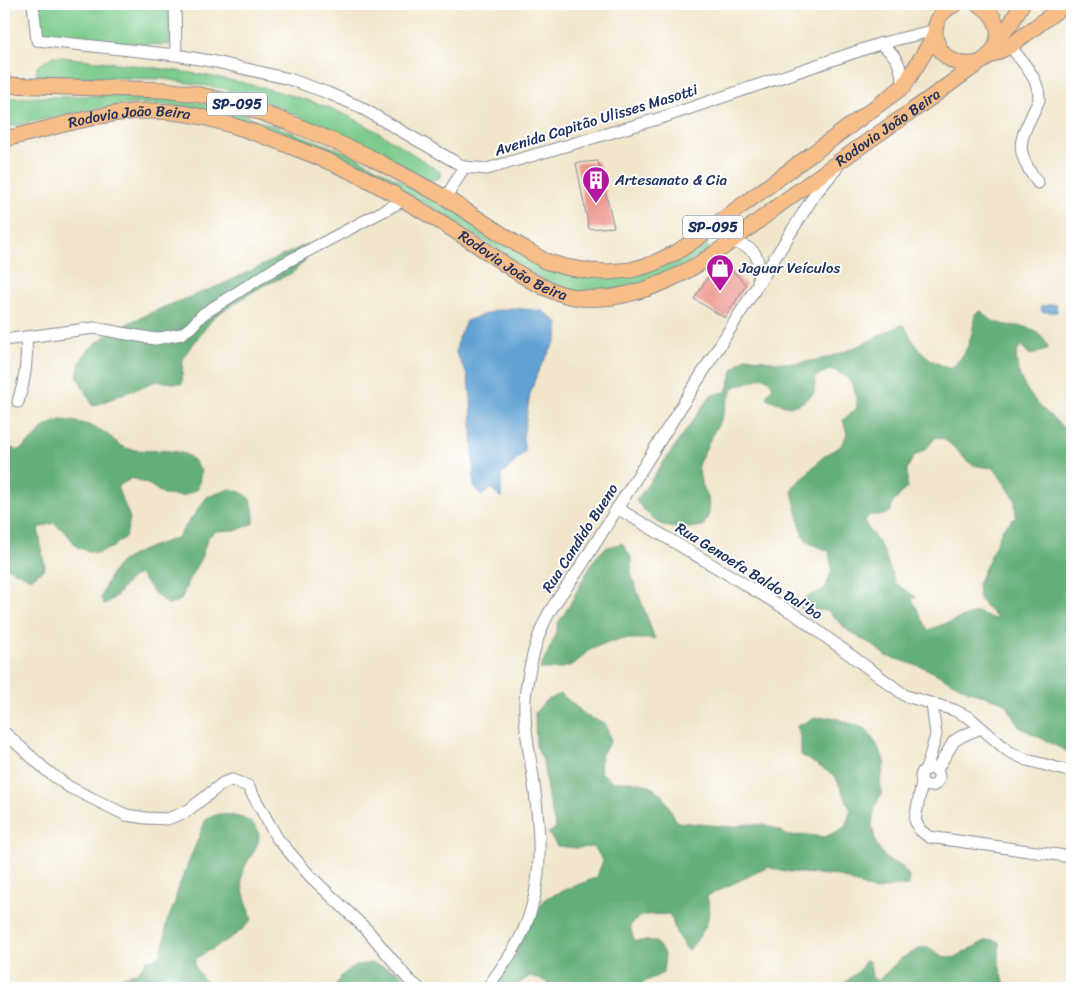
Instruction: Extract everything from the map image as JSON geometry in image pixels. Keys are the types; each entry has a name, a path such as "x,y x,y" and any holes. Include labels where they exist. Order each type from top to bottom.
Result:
{"main road":[{"path":"978,4 988,10 994,17 1004,42 1030,30 1066,4"},
{"name":"Rodovia João Beira","path":"4,139 101,115 128,112 156,111 218,120 332,163 366,179 434,218 532,281 572,297 607,298 646,289 689,271 731,242 851,152 928,100 984,59 1004,42 1010,25 1022,4"},
{"name":"Rodovia João Beira","path":"5,85 164,90 196,94 230,102 288,122 366,155 446,198 546,261 565,267 589,271 631,270 652,264 677,252 904,86 935,32 940,16 950,6"},
{"path":"1010,25 1014,30 1018,31 1030,30"},
{"path":"935,32 940,49 950,60 964,64 984,59"}],"street":[{"name":"Avenida Capitão Ulisses Masotti","path":"33,4 37,40 176,55 289,79 358,106 464,167 487,169 664,117 879,44 935,32"},
{"path":"175,4 176,55"},
{"path":"1004,42 1036,81 1039,92 1039,100 1020,142 1022,158 1026,168 1038,183"},
{"path":"879,44 888,49 897,59 904,86"},
{"name":"Rua Candido Bueno","path":"488,988 509,957 525,928 536,896 540,854 538,811 526,730 526,692 533,653 549,614 815,194 851,152"},
{"path":"446,198 464,167"},
{"path":"4,340 94,328 155,339 181,334 190,328 203,314 279,266 404,200"},
{"path":"731,242 744,245 754,253 760,264 758,282"},
{"path":"18,402 25,371 26,337"},
{"name":"Rua Genoefa Baldo Dal'bo","path":"617,508 796,615 906,696 954,710 970,718 1008,751 1027,760 1072,772"},
{"path":"931,770 936,735 932,704"},
{"path":"931,770 954,742 962,736 981,728"},
{"path":"4,732 48,771 70,787 126,815 166,819 186,812 223,783 232,780 248,786 282,844 310,876 368,931 409,980 419,988"},
{"path":"931,770 938,777 934,785 925,785 922,782 915,820 920,830 928,837 1072,857"}],"green space":[{"path":"38,4 171,4 170,45 113,43 43,33"},
{"path":"53,56 202,75 232,80 290,95 326,106 351,117 442,173 439,178 430,181 388,158 281,108 225,89 164,79 36,76 37,67"},
{"path":"126,95 160,97 215,105 350,154 441,202 525,257 601,279 703,240 710,249 679,268 642,284 603,292 584,292 566,289 538,277 446,216 391,184 291,139 227,116 176,106 137,104 94,109 4,128 4,98"},
{"path":"307,244 305,261 292,273 259,288 215,316 183,357 182,384 157,381 93,406 77,376 81,361 90,349 104,337 145,315 223,284"},
{"path":"981,311 993,321 1029,328 1042,337 1048,346 1047,350 1030,355 1021,345 1016,354 1019,373 1034,400 1072,435 1072,754 1019,727 1006,703 967,690 923,667 886,656 871,644 848,631 828,611 800,608 806,597 825,589 832,569 829,551 809,543 803,536 792,492 793,487 824,456 841,446 847,434 843,420 857,408 854,388 848,379 838,372 831,369 816,376 814,393 797,405 792,406 768,399 767,394 773,387 769,380 764,377 734,387 722,418 698,465 701,482 708,497 709,514 703,526 672,528 665,526 651,517 636,501 711,395 726,392 734,368 746,357 774,362 807,362 848,350 901,325 905,326 917,347 923,353 935,362 951,368 962,357 969,344 975,314","holes":["936,437 951,444 970,463 994,468 1015,499 1016,517 1003,528 978,584 979,599 996,617 994,619 977,612 928,630 911,597 917,598 895,583 883,550 864,522 869,515 884,515 891,511 892,504 907,487 907,469 915,455 926,449"]},
{"path":"60,420 73,421 93,427 105,433 121,446 130,449 185,454 191,458 201,471 198,489 183,496 164,495 150,485 132,478 117,487 130,518 126,536 113,547 97,553 78,548 67,534 54,523 38,528 45,568 31,579 4,566 4,444 18,451 34,439 44,427"},
{"path":"230,489 243,493 250,500 254,523 238,530 216,531 208,537 201,558 188,581 181,600 169,605 155,594 139,574 129,581 114,598 104,604 101,598 104,588 120,563 139,552 177,538 207,497"},
{"path":"622,543 631,557 631,574 655,639 622,639 603,644 588,651 575,664 559,669 540,669 554,639 558,623 593,561 605,548"},
{"path":"561,694 588,717 605,723 611,741 601,755 600,772 614,782 630,781 648,785 662,794 677,822 732,827 748,824 766,825 783,832 787,836 825,837 845,827 851,810 835,776 801,755 801,741 797,726 815,718 832,717 866,729 877,745 885,762 880,782 882,792 875,807 872,825 876,844 886,859 901,866 909,876 908,886 891,887 875,891 839,876 781,871 768,867 707,896 709,905 708,920 688,951 677,935 669,914 643,915 630,925 634,941 655,941 665,954 663,973 636,988 550,988 547,982 530,976 517,985 517,988 496,988 501,982 525,928 546,898 597,877 603,860 593,847 557,846 548,833 556,829 548,797 543,761 536,746 535,713 545,701"},
{"path":"219,814 248,820 258,830 259,837 257,845 244,868 242,877 243,891 252,919 233,936 195,959 195,967 209,988 110,988 121,978 139,971 147,960 156,958 161,954 166,924 206,819"},
{"path":"993,940 999,942 999,965 1006,988 838,988 859,971 866,960 870,962 872,978 878,981 900,959 921,948 930,948 942,956 954,958 985,941"},
{"path":"371,963 397,971 419,988 334,988 348,970 358,965"}],"water":[{"path":"1056,304 1057,312 1042,312 1041,306"},
{"path":"513,308 543,311 559,324 557,339 538,371 530,394 523,437 525,452 501,476 501,498 491,489 481,496 474,486 471,397 467,374 456,353 458,339 466,321 494,311"}],"building":[{"name":"Artesanato & Cia","path":"598,161 614,227 589,229 576,163"},
{"name":"Jaguar Veículos","path":"724,268 736,274 746,285 725,318 694,299 713,269"}],"place":[{"name":"Artesanato & Cia","path":"596,204"},
{"name":"Jaguar Veículos","path":"720,292"}]}
